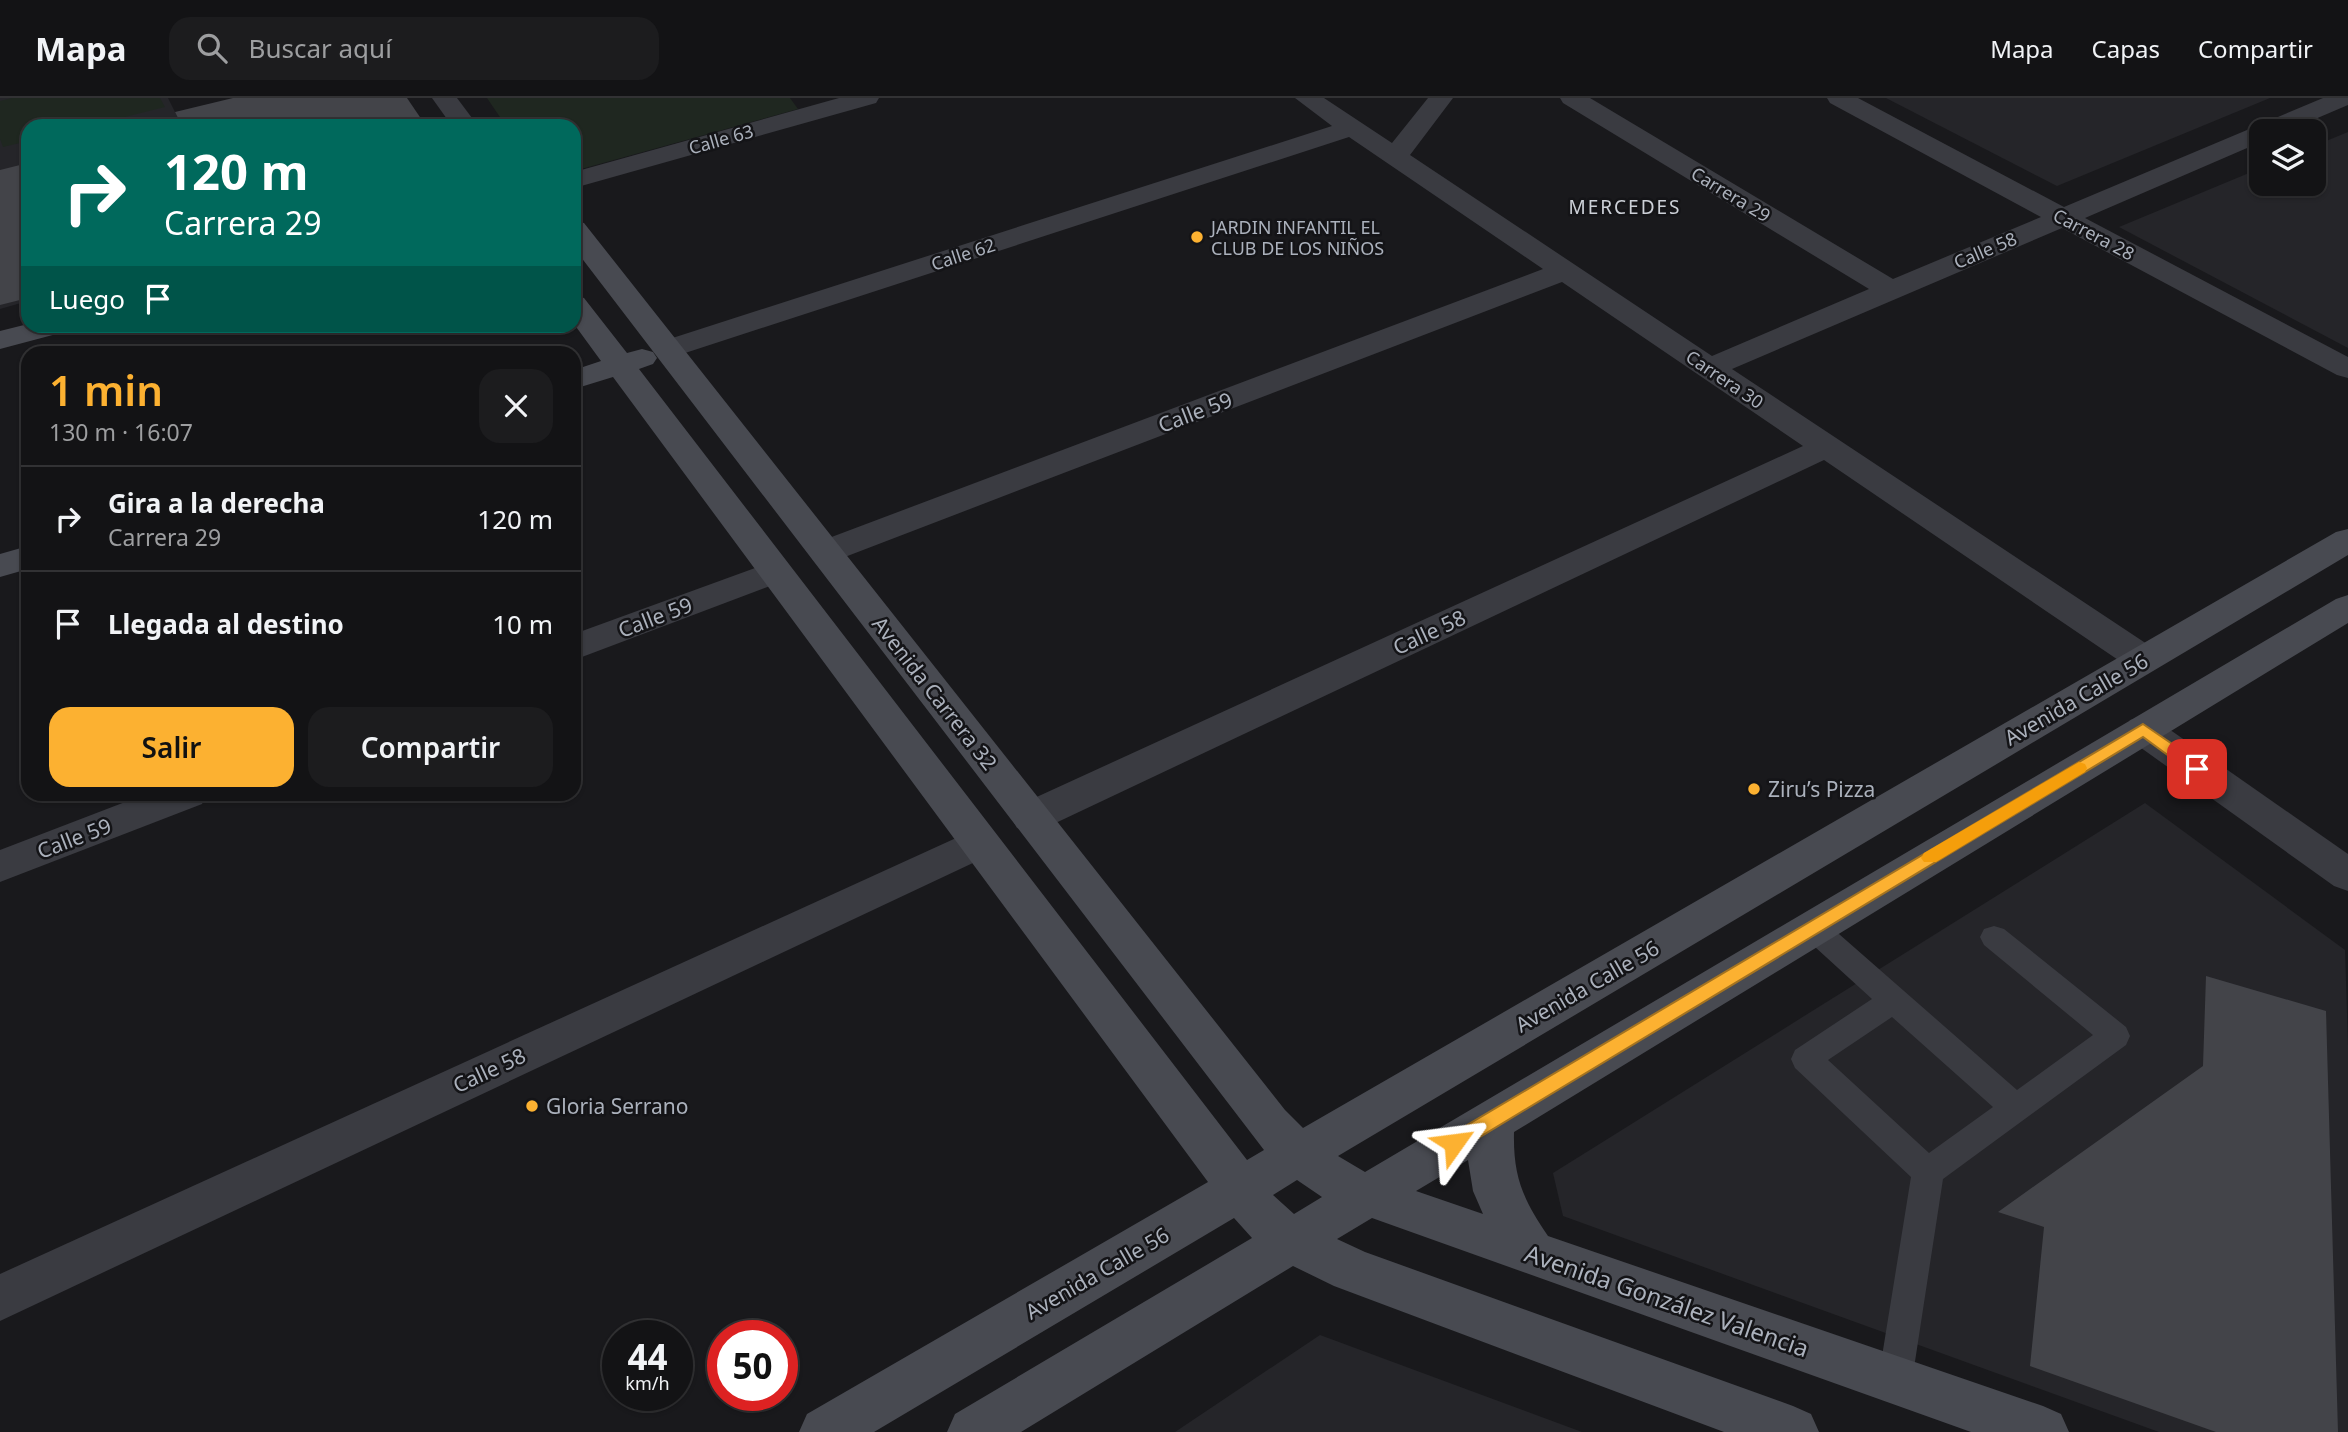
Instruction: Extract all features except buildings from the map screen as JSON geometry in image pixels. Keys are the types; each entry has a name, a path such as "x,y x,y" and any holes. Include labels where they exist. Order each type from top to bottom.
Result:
{"street":[{"path":"444,98 460,119"},
{"name":"Calle 63","path":"581,178 867,98"},
{"name":"Carrera 30","path":"1307,98 2143,659"},
{"path":"1395,157 1441,98"},
{"name":"Carrera 29","path":"1572,98 1891,290"},
{"name":"Carrera 28","path":"1839,98 2348,369"},
{"name":"Calle 58","path":"2294,119 2344,98"},
{"name":"Calle 62","path":"581,378 1352,128"},
{"name":"Calle 58","path":"1709,368 2249,138"},
{"name":"Avenida Carrera 32","path":"581,238 1269,1124 1298,1155"},
{"name":"Calle 59","path":"825,552 1565,271"},
{"path":"581,313 1260,1215 1291,1241 1351,1270 1793,1432"},
{"path":"0,340 27,333"},
{"name":"Calle 58","path":"1031,817 1827,447"},
{"name":"Avenida Calle 56","path":"825,1432 2348,540"},
{"path":"0,566 21,558"},
{"name":"Calle 59","path":"581,645 775,572"},
{"path":"972,1432 2348,607"},
{"path":"2143,730 2348,875"},
{"name":"Calle 59","path":"0,866 170,801"},
{"name":"Calle 58","path":"0,1298 978,843"},
{"path":"1491,1121 1489,1161 1497,1195 1510,1222 1531,1252"},
{"name":"Avenida González Valencia","path":"1298,1155 1342,1186 1366,1195 2043,1432"}],"lane":[{"path":"1813,928 2015,1108"},
{"path":"1895,1381 1928,1172 2115,1036 1994,937"},
{"path":"1894,1000 1806,1059 1928,1172"}],"shaded area":[{"path":"0,98 168,98 178,119 21,119 21,303 0,309"},
{"path":"12,98 160,98 165,107 117,119 21,119 21,143 3,147 0,139 0,101"},
{"path":"487,98 790,98 798,109 581,169 581,119 501,119"},
{"path":"1886,98 2270,98 2057,186"},
{"path":"2348,132 2348,348 2119,227 2249,173 2249,196 2326,196 2326,141"},
{"path":"2145,803 2345,950 2348,1045 2348,1432 2159,1432 1563,1216 1553,1173"},
{"path":"1320,1335 1582,1432 1175,1432"}],"slow traffic":[{"path":"1930,858 2079,768"}],"place":[{"name":"JARDIN INFANTIL EL CLUB DE LOS NIÑOS","path":"1197,237"},
{"name":"Ziru’s Pizza","path":"1754,789"},
{"name":"Gloria Serrano","path":"532,1106"}],"district":[{"name":"MERCEDES","path":"1625,207"}],"route":[{"path":"1454,1143 2143,730 2197,769"}]}
